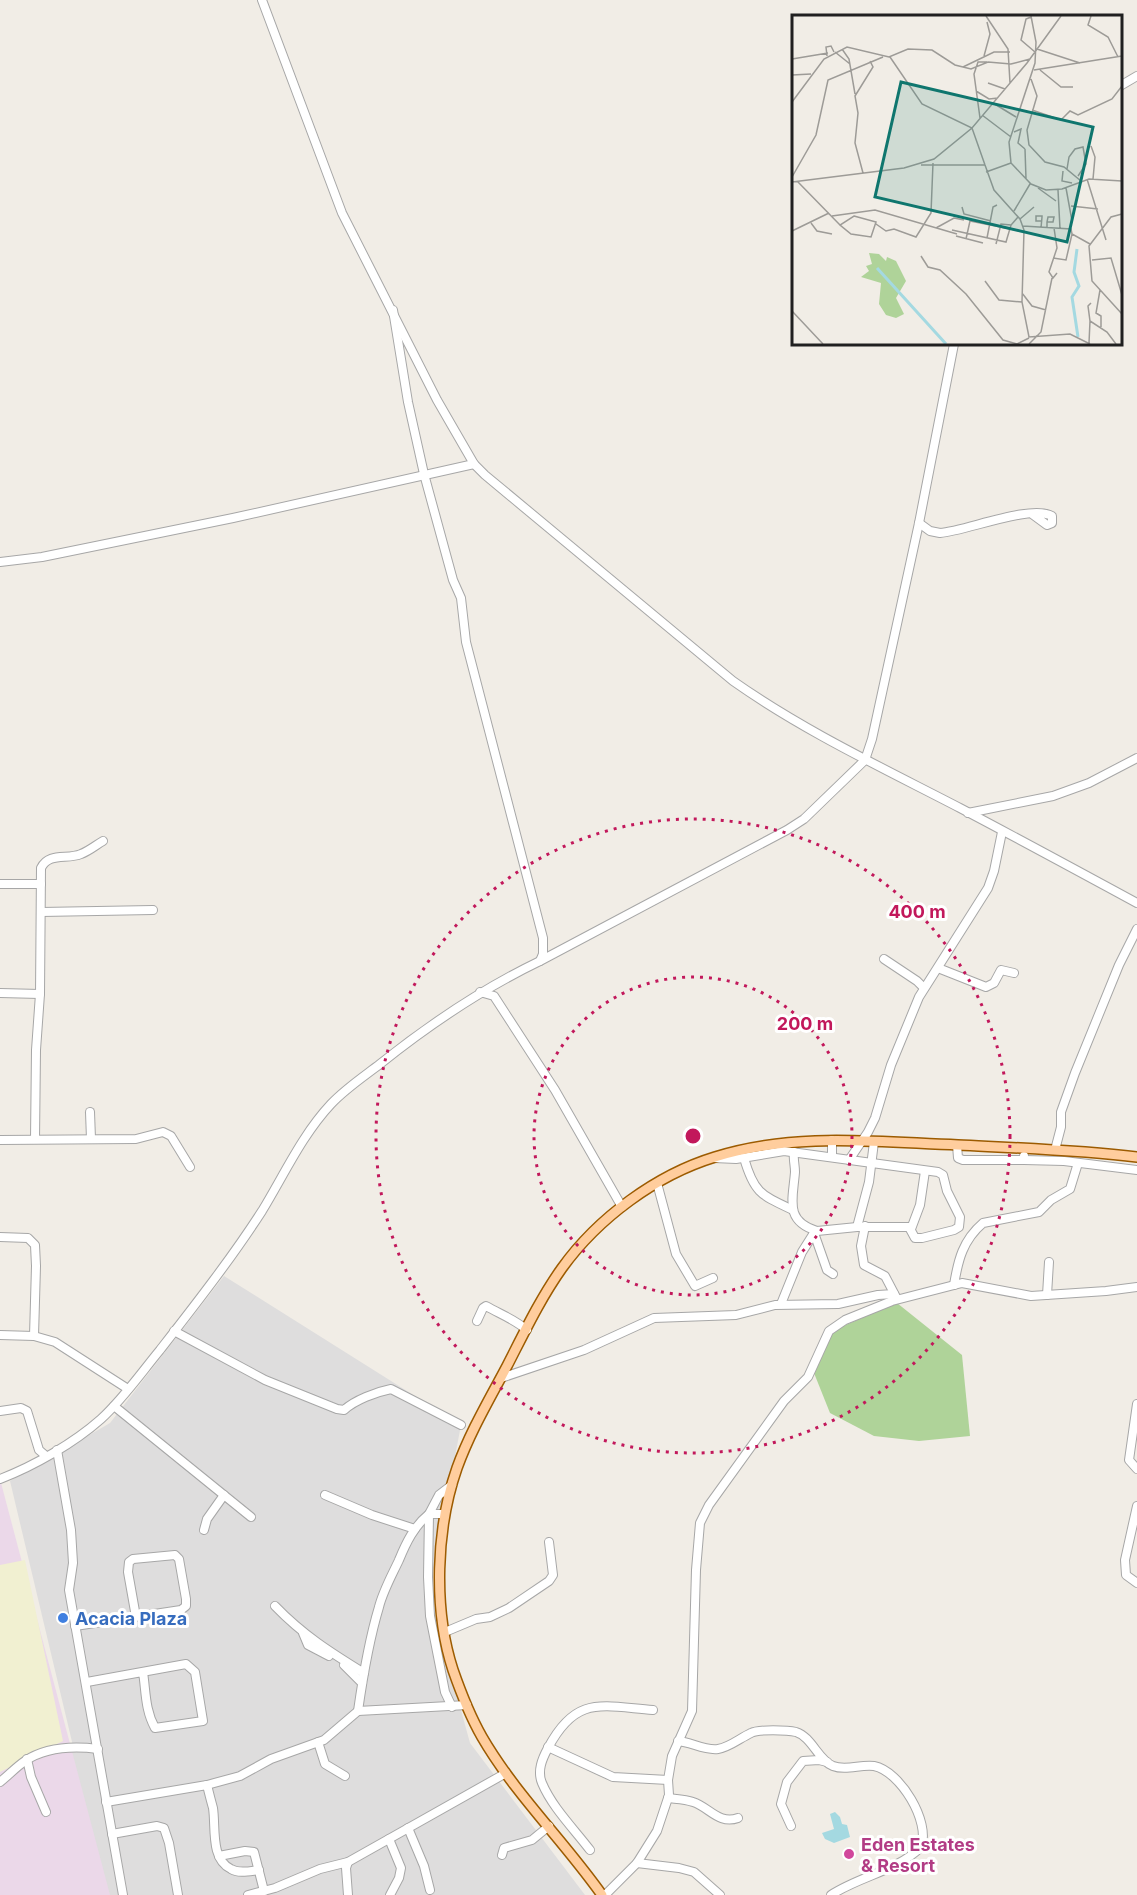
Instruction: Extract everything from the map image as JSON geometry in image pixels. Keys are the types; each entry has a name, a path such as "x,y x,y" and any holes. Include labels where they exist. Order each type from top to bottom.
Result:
{"main road":[{"path":"604,1895 506,1773 480,1735 453,1668 445,1632 441,1579 445,1514 452,1485 469,1439 540,1303 562,1269 583,1244 622,1207 657,1183 712,1157 769,1143 861,1141 1024,1148 1137,1156"}],"street":[{"path":"262,0 342,213 393,309 437,400 474,464 506,494 733,681 752,694 865,760 1137,903"},
{"path":"1122,85 1137,76"},
{"path":"393,309 408,402 424,474 453,580 461,598 471,663 543,938 543,954 540,961"},
{"path":"0,1479 19,1472 57,1450 100,1420 114,1406 174,1331 252,1225 308,1133 330,1104 419,1033 497,982 787,830 804,819 865,760 884,693 954,345"},
{"path":"0,562 42,557 233,518 474,464"},
{"path":"919,523 930,531 940,533 1011,516 1032,514"},
{"path":"968,813 1058,794 1089,783 1137,758"},
{"path":"849,1160 868,1132 879,1110 895,1055 915,1005 988,888 1002,832"},
{"path":"35,1139 41,868 44,862 55,857 84,854 103,841"},
{"path":"0,884 41,884"},
{"path":"41,912 153,910"},
{"path":"1055,1150 1061,1127 1061,1112 1075,1073 1119,965 1137,929"},
{"path":"884,959 924,988"},
{"path":"938,968 986,987 993,983 1002,970 1014,973"},
{"path":"494,996 497,982"},
{"path":"0,993 40,994"},
{"path":"480,993 494,996 555,1090 622,1207"},
{"path":"90,1112 91,1139"},
{"path":"0,1140 136,1139 163,1132 171,1136 190,1167"},
{"path":"832,1140 832,1157"},
{"path":"874,1142 861,1227 861,1246 864,1265 885,1276 896,1297"},
{"path":"957,1145 958,1158 963,1160 1078,1163 1137,1170"},
{"path":"1023,1160 1024,1148"},
{"path":"712,1157 729,1160 768,1153 794,1152 941,1173 969,1237"},
{"path":"794,1152 793,1210 797,1221 805,1228 815,1232 861,1227 909,1227 911,1229"},
{"path":"744,1158 754,1187 762,1194 793,1210"},
{"path":"954,1285 958,1259 969,1237 983,1223 1039,1212 1051,1200 1070,1189 1078,1163"},
{"path":"925,1171 920,1205 911,1229 912,1235 915,1238 922,1238 954,1230 958,1227 960,1217"},
{"path":"657,1183 676,1254 695,1286 712,1278"},
{"path":"815,1232 827,1270 833,1274"},
{"path":"781,1304 802,1252 815,1232"},
{"path":"0,1237 28,1238 35,1245 34,1336"},
{"path":"1047,1295 1049,1262"},
{"path":"604,1895 637,1863 657,1831 668,1798 672,1756 692,1711 696,1570 702,1519 784,1401 808,1377 829,1331 845,1320 896,1297 962,1283 1031,1296 1137,1287"},
{"path":"501,1378 568,1356 654,1318 736,1315 765,1306 781,1304 838,1304 878,1295 896,1297"},
{"path":"477,1322 486,1306 497,1314 511,1317 527,1330"},
{"path":"174,1331 265,1380 337,1409 344,1410 350,1404 356,1404 372,1394 391,1389 461,1425"},
{"path":"0,1335 34,1336 55,1342 128,1389"},
{"path":"1137,1404 1129,1460 1137,1469"},
{"path":"114,1406 251,1516"},
{"path":"0,1411 21,1408 27,1411 39,1450 46,1456"},
{"path":"57,1450 71,1530 73,1563 69,1590 123,1895"},
{"path":"358,1711 379,1605 415,1529 429,1514 439,1496 452,1485"},
{"path":"204,1530 207,1519 224,1495"},
{"path":"325,1495 372,1515 415,1529"},
{"path":"1137,1506 1125,1560 1126,1575 1137,1583"},
{"path":"429,1514 445,1514"},
{"path":"429,1514 430,1616 446,1692 452,1707"},
{"path":"445,1632 476,1618 490,1617 509,1608 536,1592 549,1581 554,1575 549,1542"},
{"path":"75,1626 136,1617 181,1610 186,1606 178,1559 175,1555 133,1559 129,1562 128,1572 136,1617"},
{"path":"275,1606 302,1632 364,1673"},
{"path":"302,1632 308,1645 350,1669 362,1683"},
{"path":"87,1682 186,1664 195,1672 203,1721 155,1728 149,1717 143,1672"},
{"path":"106,1802 207,1785 240,1776 271,1759 318,1742 358,1711 467,1705"},
{"path":"590,1850 556,1806 542,1782 540,1770 548,1747 564,1723 581,1709 600,1706 653,1710"},
{"path":"678,1741 717,1749 756,1731 796,1732 802,1735 828,1763"},
{"path":"318,1742 325,1764 345,1776"},
{"path":"0,1782 27,1759 73,1746 98,1749"},
{"path":"548,1747 613,1777 668,1780"},
{"path":"27,1759 31,1777 46,1812"},
{"path":"791,1826 781,1804 787,1782 796,1767 803,1761 819,1760 841,1767 874,1766 888,1773 912,1799 920,1818 923,1836 921,1847 908,1858 856,1880 831,1895"},
{"path":"248,1895 320,1869 348,1862 506,1773"},
{"path":"207,1785 219,1856 232,1870 240,1872 259,1870"},
{"path":"668,1798 692,1801 706,1808 718,1818 732,1820 738,1818"},
{"path":"112,1834 157,1826 164,1828 169,1842 178,1895"},
{"path":"502,1855 504,1848 532,1840 549,1826"},
{"path":"408,1828 424,1866 430,1890"},
{"path":"389,1839 401,1868 399,1878 390,1895"},
{"path":"219,1856 251,1851 256,1855 264,1891"},
{"path":"348,1862 346,1868 348,1895"},
{"path":"637,1863 694,1872 720,1895"}],"shaded area":[{"path":"224,1276 461,1425 429,1593 470,1743 585,1895 0,1895 73,1746 10,1481 110,1423"},
{"path":"0,1479 110,1895 0,1895"}],"green space":[{"path":"897,1303 962,1355 970,1436 919,1441 874,1436 830,1413 814,1373 834,1330"},
{"path":"25,1560 63,1741 0,1772 0,1565"}],"water":[{"path":"835,1812 842,1824 847,1825 850,1837 834,1843 825,1839 822,1833 834,1829 830,1814"}],"place":[{"name":"Acacia Plaza","path":"63,1618"},
{"name":"Eden Estates & Resort","path":"849,1854"}]}
